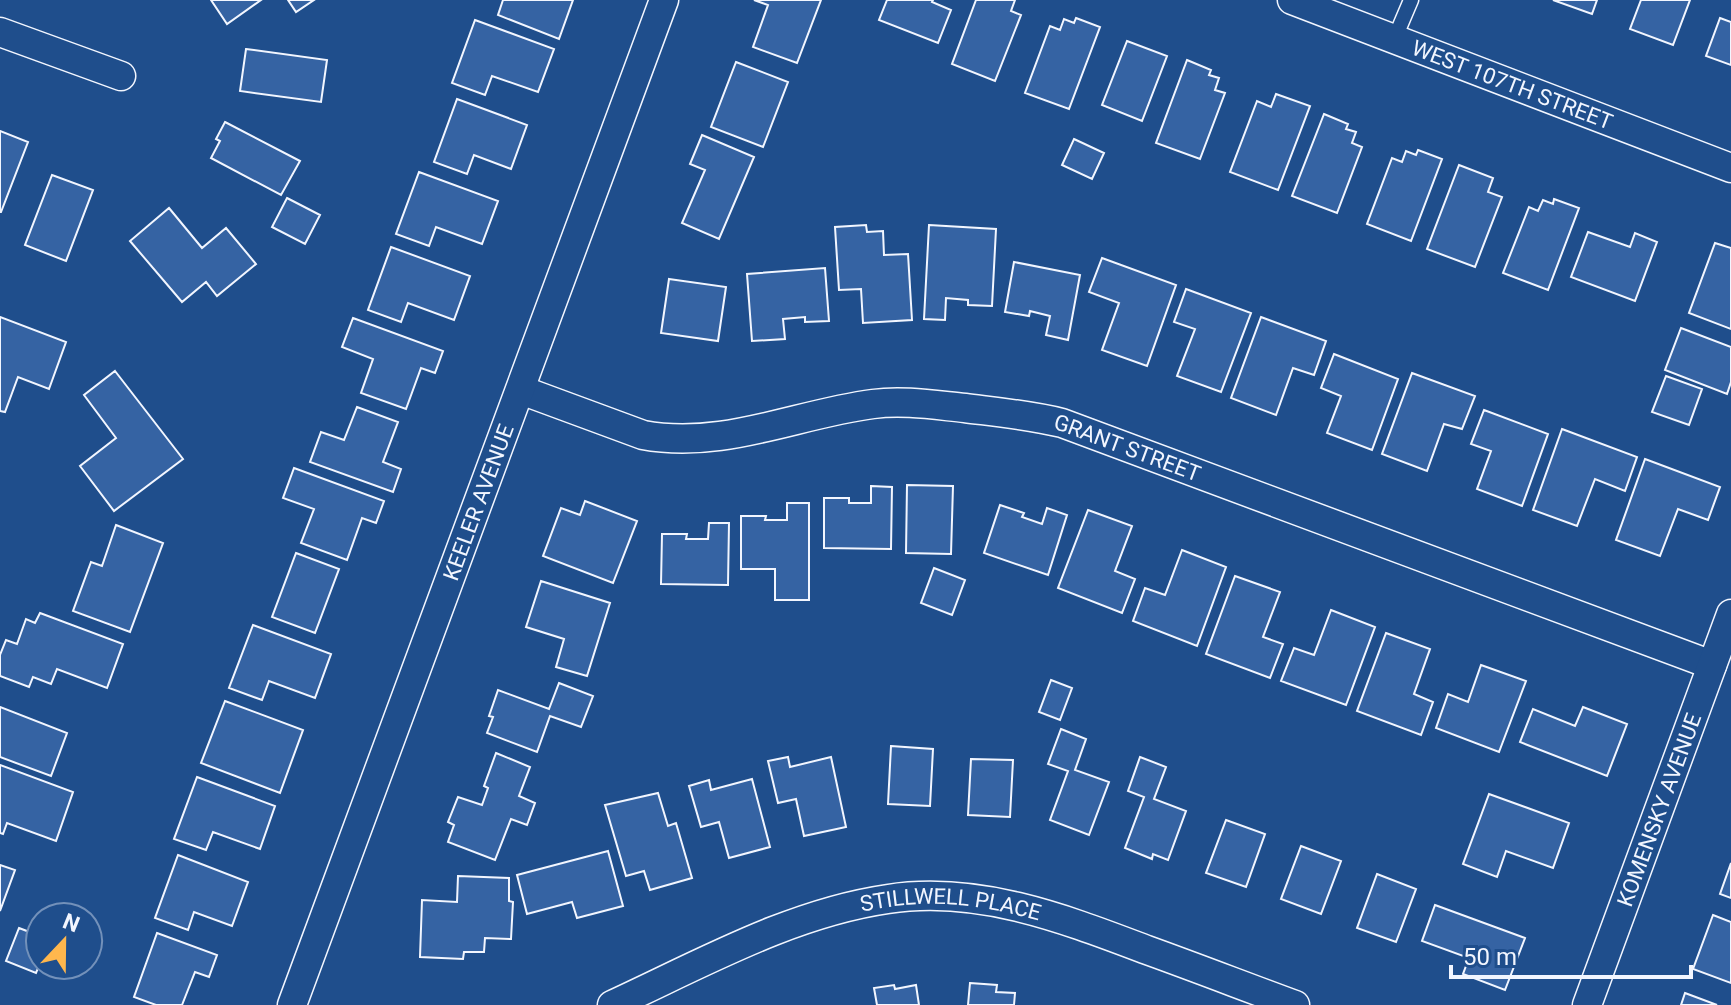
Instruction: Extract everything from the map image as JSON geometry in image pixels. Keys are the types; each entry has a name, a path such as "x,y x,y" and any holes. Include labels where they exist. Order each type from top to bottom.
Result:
{"street":[{"name":"KEELER AVENUE","path":"294,1004 664,0"},
{"name":"WEST 107TH STREET","path":"1292,0 1731,168"},
{"path":"0,32 121,76"},
{"name":"GRANT STREET","path":"521,390 643,435 662,439 730,436 876,403 916,403 1035,416 1062,423 1712,665"},
{"name":"KOMENSKY AVENUE","path":"1587,1005 1731,614"},
{"name":"STILLWELL PLACE","path":"612,1005 784,926 889,899 941,896 1052,914 1295,1005"}],"lane":[{"path":"1394,40 1411,0"}],"building":[{"path":"211,0 261,0 227,24"},
{"path":"288,0 314,0 296,12"},
{"path":"503,0 573,0 559,39 498,15"},
{"path":"754,0 821,0 797,63 753,47 768,5"},
{"path":"887,0 933,0 951,10 938,43 879,20"},
{"path":"976,0 1015,0 1011,11 1021,15 995,81 952,64"},
{"path":"1553,0 1597,0 1592,14"},
{"path":"1641,0 1690,0 1673,45 1630,29"},
{"path":"1076,18 1100,27 1069,109 1025,93 1050,26 1060,30 1064,19 1074,23"},
{"path":"1720,18 1731,22 1731,65 1706,56"},
{"path":"475,20 554,49 538,92 492,76 485,95 452,83"},
{"path":"1127,41 1167,56 1142,121 1102,105"},
{"path":"246,49 327,60 321,102 240,91"},
{"path":"1187,60 1211,70 1209,75 1219,78 1215,90 1225,93 1200,159 1156,143"},
{"path":"736,62 788,82 763,147 711,127"},
{"path":"1276,94 1310,106 1278,190 1230,172 1257,101 1271,107"},
{"path":"457,99 527,125 511,169 474,155 467,174 434,162"},
{"path":"1324,114 1348,124 1346,129 1356,132 1352,143 1362,147 1337,213 1292,196"},
{"path":"225,122 300,161 281,195 211,158"},
{"path":"0,131 28,142 1,212 0,212"},
{"path":"702,135 754,157 719,239 682,223 705,170 690,164"},
{"path":"1074,139 1104,153 1092,179 1062,165"},
{"path":"1418,150 1442,159 1411,241 1367,224 1392,158 1402,162 1406,151 1416,155"},
{"path":"1459,165 1493,178 1488,192 1502,197 1475,267 1427,249"},
{"path":"419,172 498,201 482,244 436,227 429,246 396,234"},
{"path":"52,175 93,190 66,261 25,245"},
{"path":"287,198 320,215 305,244 272,227"},
{"path":"1554,199 1579,208 1548,290 1503,273 1529,207 1538,211 1543,200 1553,204"},
{"path":"169,208 202,248 226,228 256,264 217,296 206,282 182,302 130,241"},
{"path":"866,225 867,232 883,231 884,255 908,254 912,320 863,323 861,289 839,290 835,227"},
{"path":"929,225 996,229 992,306 968,305 968,300 946,298 945,320 924,319"},
{"path":"1588,232 1630,247 1635,233 1657,242 1635,301 1571,277"},
{"path":"1715,243 1731,248 1731,329 1689,313"},
{"path":"391,247 470,276 454,320 408,303 401,322 368,310"},
{"path":"1102,258 1176,285 1147,366 1102,350 1119,303 1089,292"},
{"path":"1014,262 1080,275 1068,340 1046,335 1050,316 1030,311 1029,316 1005,312"},
{"path":"825,268 829,321 805,322 805,317 783,319 785,339 752,341 747,274"},
{"path":"669,279 726,287 718,341 661,333"},
{"path":"1186,289 1251,313 1221,392 1177,376 1195,329 1174,322"},
{"path":"0,317 66,342 49,389 18,377 5,412 0,411"},
{"path":"1261,317 1326,341 1314,375 1293,368 1276,415 1231,398"},
{"path":"353,318 443,351 435,373 421,368 406,409 361,393 373,359 342,347"},
{"path":"1681,328 1731,347 1731,382 1727,394 1665,370"},
{"path":"1334,354 1398,379 1372,450 1327,433 1341,396 1321,388"},
{"path":"115,371 183,459 114,511 80,466 116,438 84,395"},
{"path":"1412,373 1475,396 1462,429 1444,424 1427,471 1382,454"},
{"path":"1666,376 1702,389 1689,425 1652,412"},
{"path":"357,407 398,422 383,462 401,469 393,492 310,462 321,432 344,440"},
{"path":"1484,410 1548,434 1522,506 1477,489 1491,451 1471,444"},
{"path":"1562,429 1637,457 1625,491 1595,479 1577,526 1533,510"},
{"path":"1645,459 1720,487 1708,520 1678,509 1660,556 1616,540"},
{"path":"294,468 384,501 376,523 362,518 347,560 301,543 314,509 283,498"},
{"path":"907,485 953,486 951,554 906,553"},
{"path":"871,486 892,487 891,549 824,548 824,498 849,498 849,503 871,503"},
{"path":"585,501 637,521 613,583 543,556 561,508 580,515"},
{"path":"787,503 809,503 809,600 775,600 775,569 741,569 741,516 787,520"},
{"path":"1000,505 1024,513 1022,517 1042,524 1047,508 1067,515 1048,575 984,553"},
{"path":"1088,510 1132,526 1115,571 1135,579 1122,613 1058,588"},
{"path":"709,523 729,523 728,585 661,584 662,534 687,534 686,539 708,539"},
{"path":"116,525 163,543 130,632 73,611 91,562 102,566"},
{"path":"1182,550 1226,567 1197,646 1133,621 1145,588 1165,595"},
{"path":"296,553 339,569 315,633 272,617"},
{"path":"934,568 965,580 952,615 921,603"},
{"path":"1235,576 1280,592 1263,637 1283,644 1270,678 1206,654"},
{"path":"541,581 610,603 587,676 556,667 564,639 526,627"},
{"path":"1331,610 1375,627 1346,705 1281,681 1294,648 1314,655"},
{"path":"40,613 123,644 107,688 57,669 51,684 33,677 29,687 0,676 0,655 6,640 17,644 26,619 35,623"},
{"path":"253,625 331,654 315,698 269,681 262,700 229,688"},
{"path":"1386,633 1430,649 1414,694 1433,702 1421,735 1357,711"},
{"path":"1481,665 1526,681 1499,752 1436,728 1448,694 1468,702"},
{"path":"1051,680 1072,688 1060,720 1039,712"},
{"path":"559,683 593,696 581,727 550,716 537,752 487,733 498,690 549,709"},
{"path":"225,701 303,730 280,793 201,763"},
{"path":"0,707 67,733 51,776 0,757"},
{"path":"1583,707 1627,724 1607,776 1520,742 1533,709 1575,726"},
{"path":"1061,729 1086,739 1075,770 1109,782 1089,835 1050,820 1068,771 1048,764"},
{"path":"891,746 933,749 930,806 888,804"},
{"path":"496,753 530,767 519,796 535,803 527,825 511,819 495,860 448,842 454,825 448,822 458,797 482,805 488,788 484,786"},
{"path":"788,757 790,767 831,757 846,827 804,836 796,799 778,803 768,761"},
{"path":"1140,757 1166,767 1154,799 1186,811 1168,860 1153,854 1152,859 1125,848 1144,797 1128,791"},
{"path":"971,759 1013,760 1010,817 968,815"},
{"path":"0,765 73,792 56,841 7,823 3,834 0,833"},
{"path":"197,777 275,806 260,849 213,832 206,850 174,839"},
{"path":"752,779 770,847 729,858 719,822 701,827 689,786 709,780 711,790"},
{"path":"658,793 668,826 676,823 692,878 650,890 644,871 626,876 605,805"},
{"path":"1489,794 1569,823 1553,868 1506,851 1497,877 1463,864"},
{"path":"1226,820 1265,834 1246,887 1206,873"},
{"path":"1301,846 1341,861 1321,914 1281,899"},
{"path":"608,851 623,906 577,918 572,902 527,914 517,875"},
{"path":"178,855 248,882 232,926 194,912 188,930 155,918"},
{"path":"1731,863 1731,898 1720,894"},
{"path":"0,865 15,870 0,911"},
{"path":"1377,874 1416,889 1396,942 1357,928"},
{"path":"458,876 509,878 509,901 513,902 511,939 485,938 484,952 464,952 463,959 420,957 422,900 457,902"},
{"path":"1435,905 1525,938 1505,990 1463,974 1469,958 1422,941"},
{"path":"1713,915 1731,922 1731,983 1693,969"},
{"path":"19,928 24,930 24,968 6,961"},
{"path":"157,933 217,955 209,977 195,972 182,1005 156,1005 134,997"},
{"path":"970,983 997,985 996,992 1015,993 1014,1005 968,1005"},
{"path":"894,985 895,989 916,985 919,1005 877,1005 874,988"},
{"path":"1685,993 1717,1005 1681,1005"}]}
